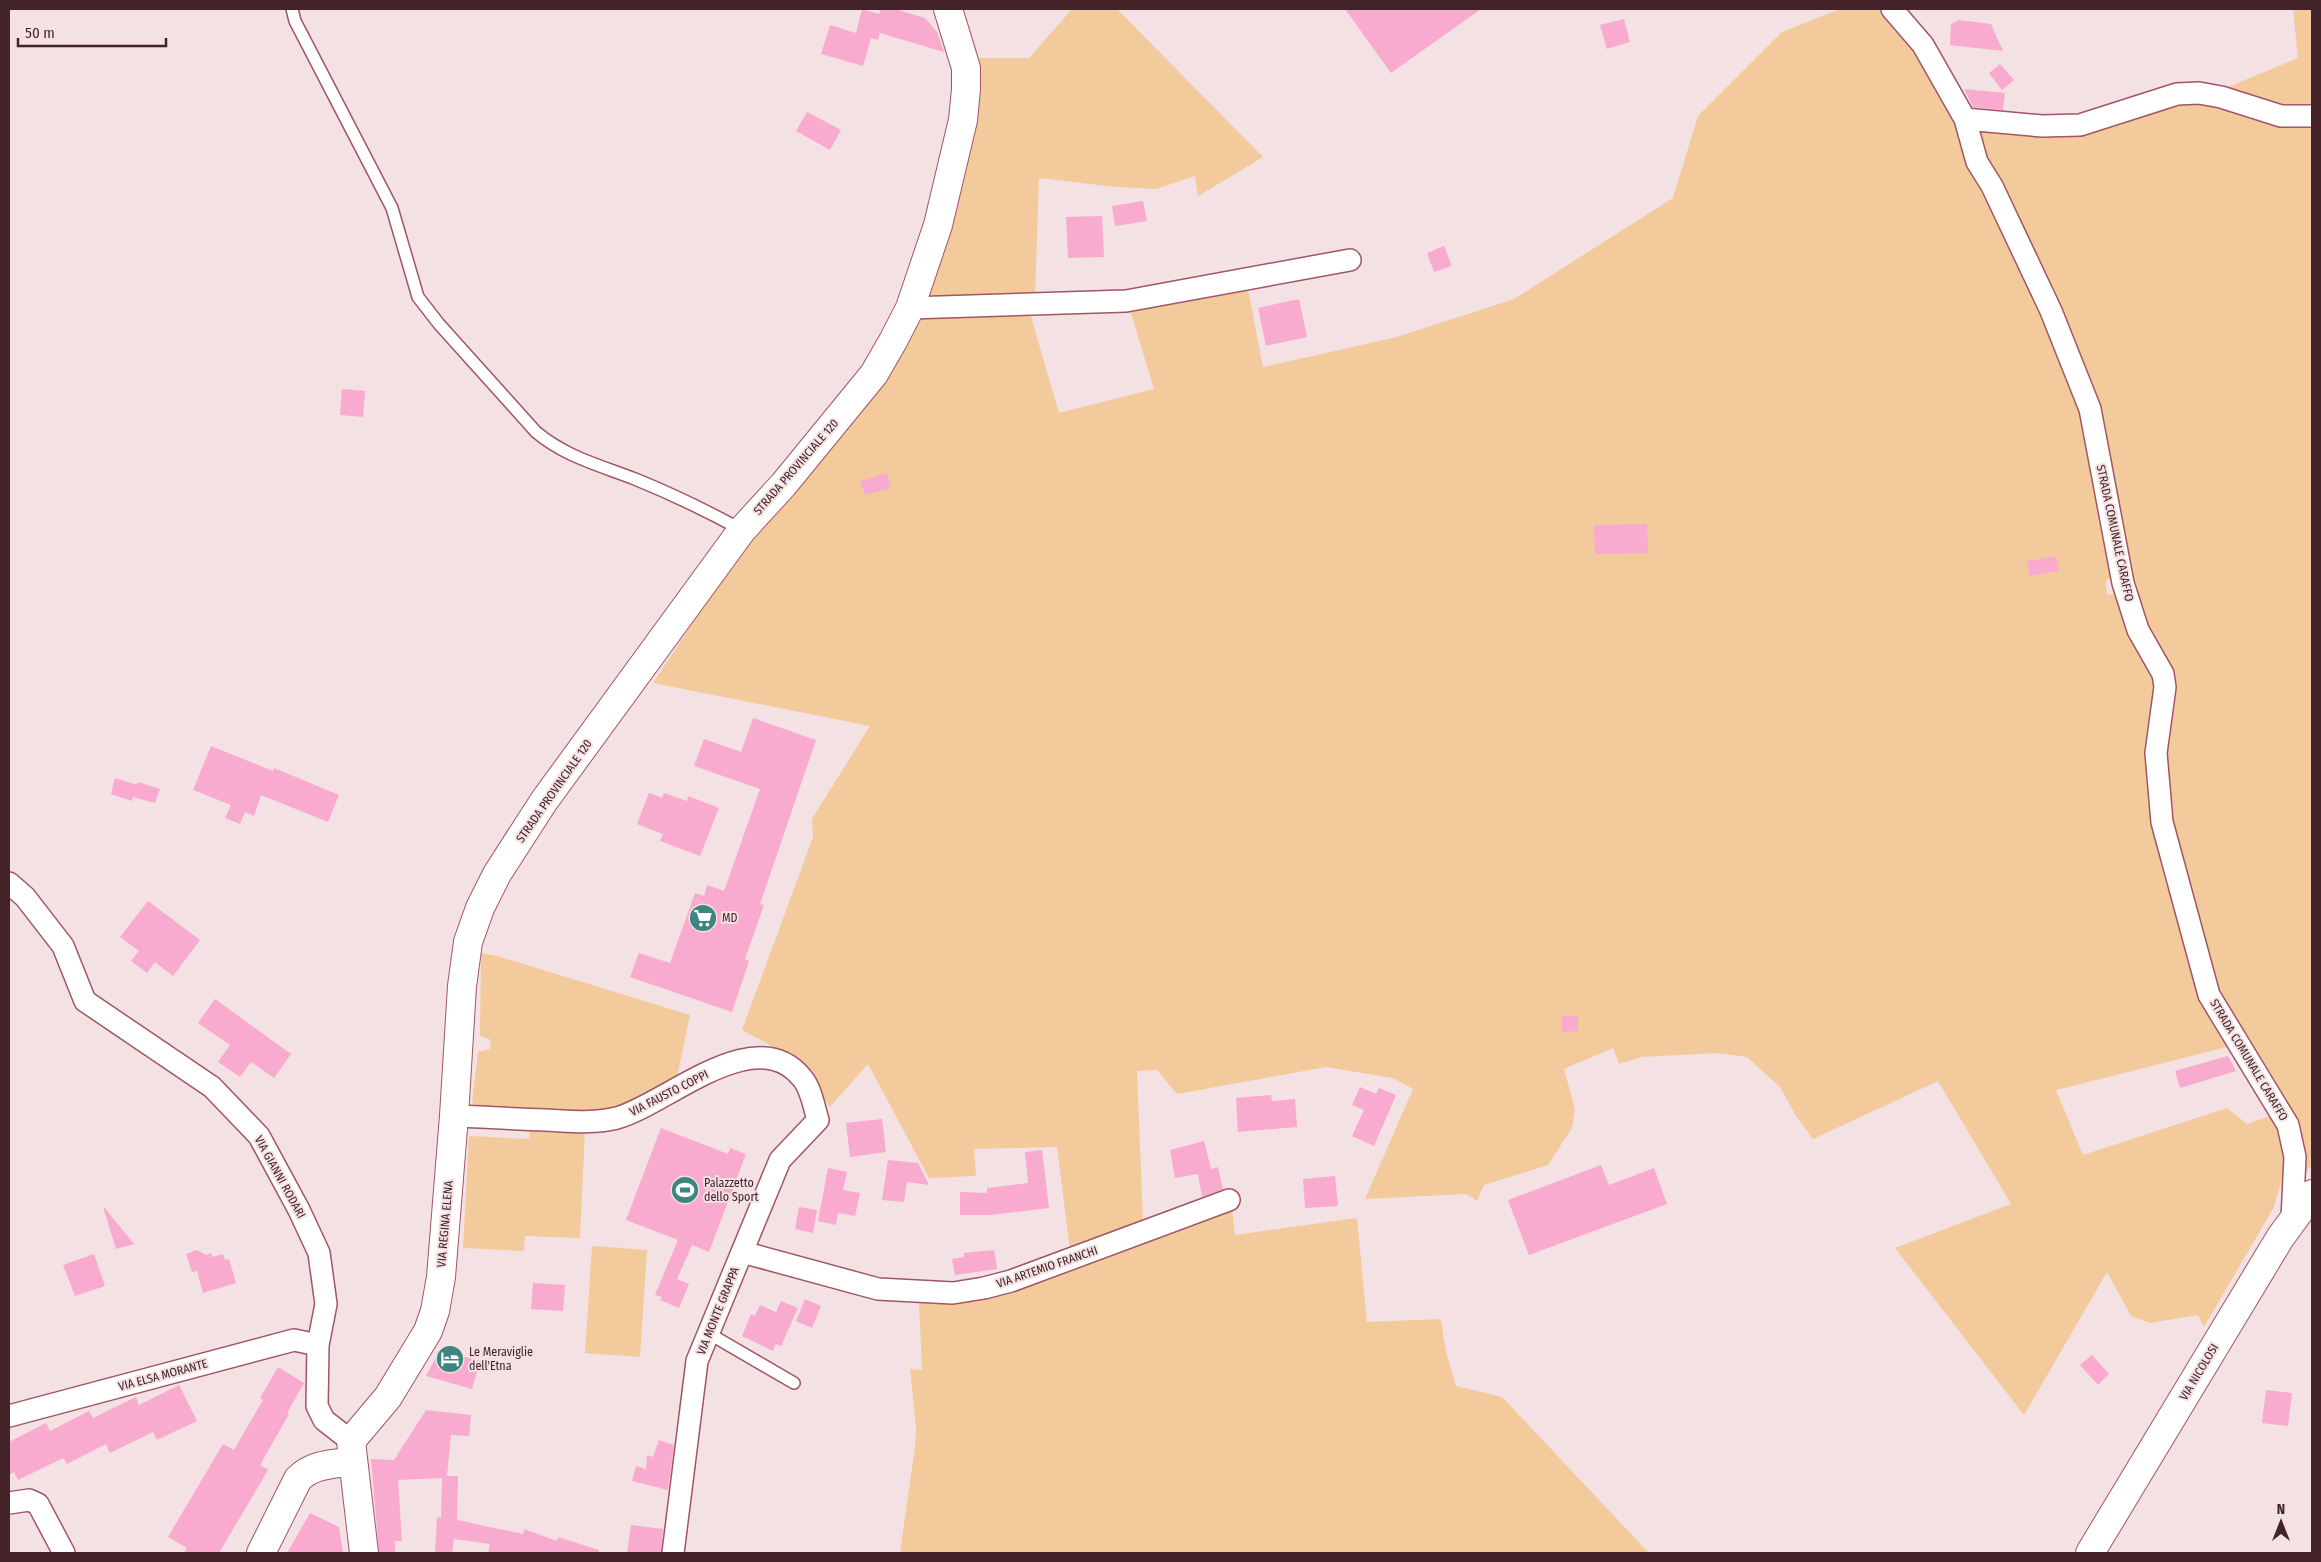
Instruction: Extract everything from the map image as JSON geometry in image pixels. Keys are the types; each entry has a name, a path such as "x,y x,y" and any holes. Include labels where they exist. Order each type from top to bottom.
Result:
{"street":[{"name":"STRADA PROVINCIALE 120","path":"497,874 544,801 742,530 784,484 874,374 910,308 938,225 963,120 966,68 948,9"},
{"name":"STRADA COMUNALE CARAFFO","path":"1892,9 1923,45 1965,119 1977,162 1992,186 2051,311 2090,409 2123,583 2138,630 2162,674 2165,686 2156,753 2162,822 2209,994 2288,1125 2295,1157 2292,1219"},
{"path":"1965,119 2042,126 2080,125 2177,94 2199,93 2221,97 2281,116 2312,116"},
{"path":"910,308 1126,301 1350,260"},
{"name":"VIA REGINA ELENA","path":"352,1451 388,1397 428,1331 435,1311 441,1277 462,986 468,942 480,908 497,874"},
{"name":"VIA GIANNI RODARI","path":"9,883 25,897 63,946 85,1001 212,1087 258,1136 299,1210 319,1253 326,1304 318,1345 317,1406 324,1420 352,1451"},
{"name":"VIA FAUSTO COPPI","path":"454,1116 592,1122 616,1118 641,1110 733,1061 755,1059 776,1060 792,1068 803,1079 818,1120"},
{"name":"VIA MONTE GRAPPA","path":"674,1553 697,1361 780,1160 818,1120"},
{"name":"VIA NICOLOSI","path":"2090,1553 2292,1219 2312,1194"},
{"name":"VIA ARTEMIO FRANCHI","path":"742,1252 878,1290 953,1293 1011,1281 1229,1200"},
{"name":"VIA ELSA MORANTE","path":"9,1416 294,1340 318,1345"},
{"path":"261,1553 298,1479 306,1471 352,1451 364,1553"},
{"path":"9,1503 29,1500 38,1504 64,1553"}],"lane":[{"path":"292,9 295,21 392,208 418,297 439,324 536,432 551,444 570,455 699,506 742,530"},
{"path":"708,1333 794,1383"}],"shaded area":[{"path":"1072,9 1117,9 1263,157 1198,196 1195,176 1156,189 1116,187 1039,178 1035,295 925,301 979,92 979,58 1029,58"},
{"path":"1840,9 1882,9 1931,72 2000,218 2081,414 2113,578 2106,580 2107,594 2119,595 2159,685 2153,817 2197,992 2227,1047 2056,1090 2083,1155 2227,1108 2247,1124 2273,1115 2279,1128 2284,1154 2283,1175 2274,1207 2204,1327 2198,1315 2150,1323 2131,1316 2107,1272 2024,1415 1895,1248 2011,1204 1938,1081 1813,1139 1796,1116 1780,1087 1747,1057 1718,1053 1642,1057 1619,1064 1613,1048 1564,1069 1575,1109 1572,1128 1548,1165 1484,1185 1477,1201 1466,1194 1365,1199 1413,1089 1393,1078 1326,1067 1177,1094 1157,1070 1137,1071 1143,1222 1070,1250 1057,1147 974,1149 976,1176 929,1178 868,1064 830,1107 790,1056 742,1030 813,837 812,819 870,726 653,683 758,524 918,315 1029,310 1059,413 1154,389 1130,310 1248,289 1263,367 1397,337 1514,299 1673,198 1698,116 1782,32"},
{"path":"2293,9 2312,9 2312,105 2285,108 2223,89 2298,58"},
{"path":"2194,102 2312,124 2312,1164 2306,1172 2299,1148 2213,988 2171,826 2164,770 2171,703 2142,626 2102,419 2088,374 2010,199 1984,157 1976,132 2082,130 2153,107"},
{"path":"481,953 497,956 690,1015 677,1077 607,1114 476,1109 472,1102 478,1052 490,1049 491,1040 480,1036"},
{"path":"530,1127 585,1130 580,1238 525,1236 524,1251 463,1248 469,1136 529,1139"},
{"path":"1232,1209 1235,1235 1357,1218 1367,1322 1441,1319 1446,1352 1456,1386 1502,1397 1649,1553 900,1553 915,1447 916,1427 910,1369 922,1370 919,1303 978,1299 1074,1270"},
{"path":"592,1246 647,1250 640,1357 585,1353"}],"building":[{"path":"862,9 879,14 881,9 895,9 925,18 937,32 944,52 880,33 878,40 871,38 863,66 821,54 830,25 856,33"},
{"path":"1345,9 1481,9 1391,73"},
{"path":"1624,19 1630,42 1607,49 1600,25"},
{"path":"1959,20 1991,24 2003,51 1950,45 1951,24"},
{"path":"2000,64 2014,80 2002,90 1989,73"},
{"path":"1964,89 2005,93 2003,110 1973,107"},
{"path":"807,112 841,130 830,150 796,131"},
{"path":"1143,201 1147,221 1115,226 1112,206"},
{"path":"1102,216 1104,257 1068,258 1066,217"},
{"path":"1444,246 1452,266 1434,272 1427,253"},
{"path":"1299,299 1307,337 1266,346 1258,308"},
{"path":"342,389 365,391 363,417 340,415"},
{"path":"887,473 891,488 865,495 860,481"},
{"path":"1647,524 1648,553 1595,554 1594,525"},
{"path":"2056,556 2059,571 2030,576 2027,561"},
{"path":"753,718 816,740 760,904 764,905 745,959 749,961 732,1012 630,977 639,953 670,963 695,893 704,896 707,885 724,891 760,789 694,766 704,739 741,752"},
{"path":"211,746 273,771 274,768 339,795 328,822 261,795 254,816 245,812 240,824 225,818 231,805 193,790"},
{"path":"115,778 137,785 138,782 160,789 155,803 133,797 132,801 111,794"},
{"path":"649,793 662,798 664,793 687,801 688,796 719,808 700,856 660,841 663,834 637,824"},
{"path":"148,901 200,940 173,976 155,962 147,973 131,961 139,951 120,937"},
{"path":"215,999 291,1054 274,1078 251,1062 240,1077 218,1062 230,1045 198,1023"},
{"path":"1562,1016 1578,1016 1578,1031 1562,1032"},
{"path":"2228,1056 2236,1071 2180,1088 2175,1071"},
{"path":"1360,1087 1376,1094 1379,1088 1396,1095 1374,1146 1352,1136 1364,1110 1352,1105"},
{"path":"1271,1095 1272,1101 1295,1099 1297,1127 1238,1132 1236,1098"},
{"path":"882,1119 886,1152 850,1157 846,1123"},
{"name":"Palazzetto dello Sport","path":"661,1128 728,1154 730,1148 746,1154 709,1252 692,1245 677,1279 689,1284 679,1308 660,1300 662,1297 655,1295 678,1240 626,1220"},
{"path":"1204,1141 1211,1169 1218,1167 1223,1189 1202,1197 1198,1174 1175,1178 1170,1150"},
{"path":"1042,1150 1049,1208 990,1215 960,1215 960,1192 987,1193 987,1188 1028,1183 1025,1152"},
{"path":"888,1160 918,1163 929,1185 907,1182 904,1202 882,1200"},
{"path":"1601,1165 1609,1185 1654,1168 1667,1204 1529,1255 1508,1200"},
{"path":"828,1168 847,1172 843,1190 860,1193 855,1216 838,1213 836,1225 818,1221"},
{"path":"1335,1176 1338,1206 1305,1208 1303,1179"},
{"path":"104,1207 134,1244 116,1249"},
{"path":"799,1207 817,1210 813,1233 795,1229"},
{"path":"197,1250 206,1255 211,1253 212,1257 223,1254 225,1260 229,1259 236,1283 203,1293 197,1271 192,1272 186,1254"},
{"path":"994,1250 997,1269 955,1275 952,1259 964,1257 964,1253"},
{"path":"94,1254 105,1286 75,1296 63,1265"},
{"path":"533,1283 565,1285 563,1311 531,1309"},
{"path":"805,1299 821,1306 812,1328 796,1321"},
{"path":"781,1301 798,1308 781,1346 776,1344 773,1351 742,1336 751,1314 755,1316 760,1305 776,1312"},
{"path":"440,1350 480,1361 472,1389 426,1376"},
{"path":"2092,1355 2109,1374 2098,1385 2080,1365"},
{"path":"278,1367 304,1383 260,1465 268,1470 219,1553 184,1553 187,1548 168,1537 223,1444 234,1450 263,1400 260,1398"},
{"path":"179,1385 197,1421 157,1440 153,1432 110,1453 106,1444 67,1464 63,1458 18,1480 14,1472 9,1475 9,1442 46,1423 50,1431 89,1411 93,1418 136,1397 139,1405"},
{"path":"2266,1390 2292,1393 2288,1426 2262,1423"},
{"path":"426,1410 471,1415 469,1436 451,1435 447,1476 458,1476 457,1520 523,1534 524,1529 557,1541 558,1537 599,1550 599,1553 488,1553 490,1544 454,1539 452,1553 435,1553 437,1517 441,1518 442,1478 398,1480 402,1541 395,1541 395,1553 379,1553 371,1459 394,1460"},
{"path":"659,1440 674,1445 668,1490 632,1481 636,1466 646,1469 647,1455 653,1457"},
{"path":"310,1513 339,1527 343,1553 287,1553"},
{"path":"631,1525 663,1529 661,1553 627,1553"}],"place":[{"name":"MD","path":"703,918"},
{"name":"Palazzetto dello Sport","path":"685,1190"},
{"name":"Le Meraviglie dell'Etna","path":"450,1359"}]}
